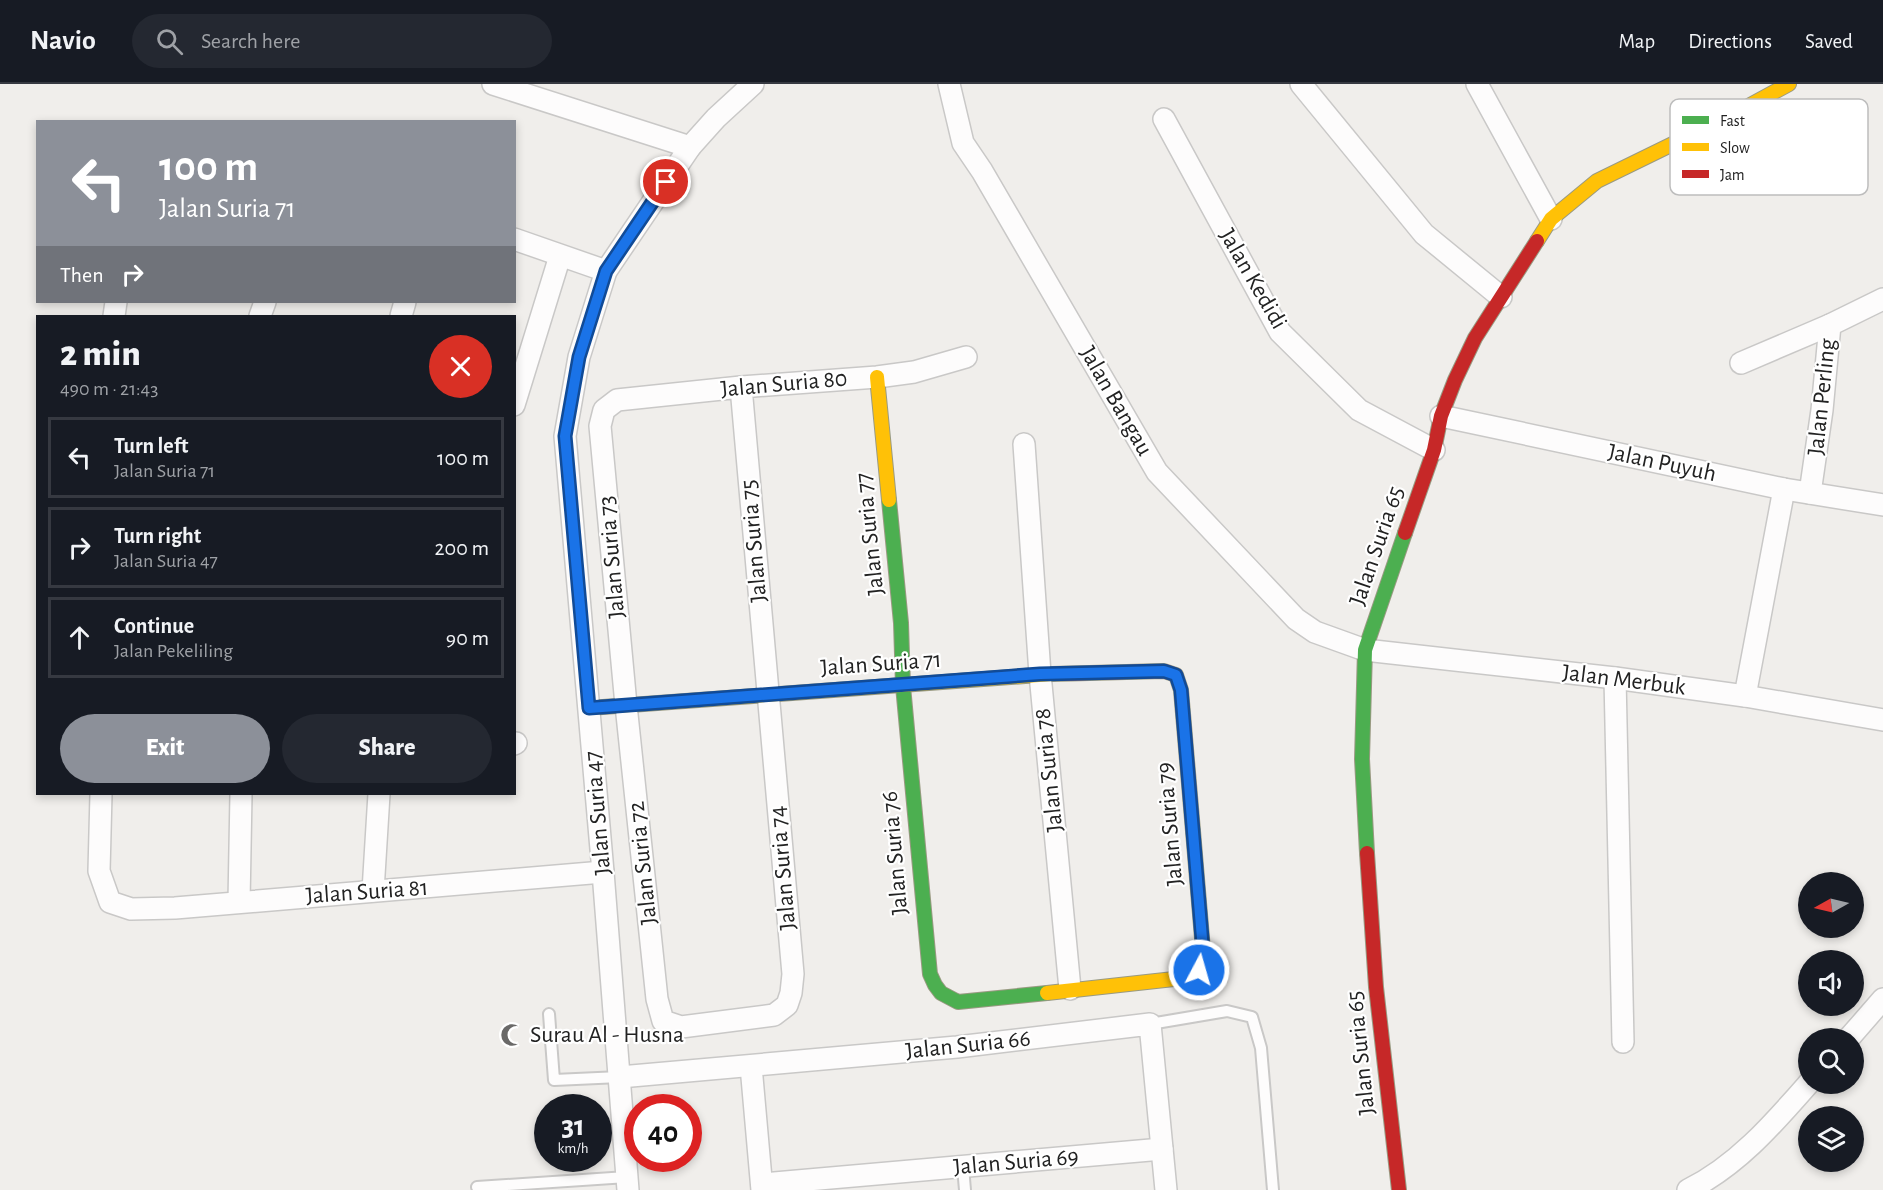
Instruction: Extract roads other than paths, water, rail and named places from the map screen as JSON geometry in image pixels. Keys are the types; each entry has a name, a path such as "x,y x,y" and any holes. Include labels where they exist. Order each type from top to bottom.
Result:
{"street":[{"path":"493,84 690,147"},
{"name":"Jalan Suria 47","path":"627,1184 621,1077 565,436 579,357 606,271 690,147 716,118 753,84"},
{"name":"Jalan Bangau","path":"949,84 963,142 1157,472 1296,619 1315,632 1365,650"},
{"path":"1301,84 1424,234 1501,297"},
{"path":"1477,84 1551,219"},
{"name":"Jalan Suria 65","path":"1761,99 1789,84"},
{"name":"Jalan Kedidi","path":"1164,119 1280,332 1359,410 1434,450"},
{"name":"Jalan Suria 65","path":"1399,1190 1376,987 1368,866 1362,759 1365,650 1434,450 1441,416 1475,338 1551,219 1597,181 1670,145"},
{"path":"516,240 606,271"},
{"path":"516,399 560,256"},
{"name":"Jalan Perling","path":"1810,493 1822,410 1830,325 1883,299"},
{"path":"1741,363 1830,325"},
{"name":"Jalan Suria 80","path":"604,410 616,400 741,387 877,377 914,372 966,357"},
{"name":"Jalan Suria 77","path":"877,377 901,623 903,686"},
{"name":"Jalan Suria 75","path":"741,387 767,695"},
{"name":"Jalan Suria 73","path":"604,410 600,426 626,705"},
{"name":"Jalan Puyuh","path":"1441,416 1784,489 1883,505"},
{"name":"Jalan Suria 78","path":"1024,444 1040,674 1070,989"},
{"path":"1745,696 1784,489"},
{"name":"Jalan Merbuk","path":"1365,650 1615,678 1745,696 1883,720"},
{"name":"Jalan Suria 71","path":"589,708 1040,674 1164,671 1176,675"},
{"name":"Jalan Suria 79","path":"1070,989 1183,978 1199,970 1203,950 1181,690 1176,675"},
{"path":"1615,678 1623,1042"},
{"name":"Jalan Suria 76","path":"903,686 928,967 933,985 944,997 958,1002 1070,989"},
{"name":"Jalan Suria 74","path":"663,1021 681,1027 756,1018 774,1015 787,1005 793,974 767,695"},
{"name":"Jalan Suria 72","path":"626,705 657,999 663,1021"},
{"name":"Jalan Suria 81","path":"101,795 99,871 110,902 131,909 175,908 603,872"},
{"path":"239,902 241,795"},
{"path":"373,891 379,795"},
{"path":"1858,1028 1883,999"},
{"path":"1150,1024 1166,1190"},
{"name":"Jalan Suria 66","path":"621,1077 957,1047 1150,1024"},
{"path":"751,1066 762,1187"},
{"path":"1688,1190 1702,1183 1761,1137 1799,1094"},
{"name":"Jalan Suria 69","path":"762,1187 1162,1149"}],"lane":[{"path":"1150,1024 1227,1011 1252,1017 1261,1048 1273,1190"},
{"path":"549,1014 554,1080 621,1077"},
{"path":"963,1167 965,1190"},
{"path":"477,1187 627,1184"}],"place":[{"name":"Surau Al - Husna","path":"512,1035"}]}
